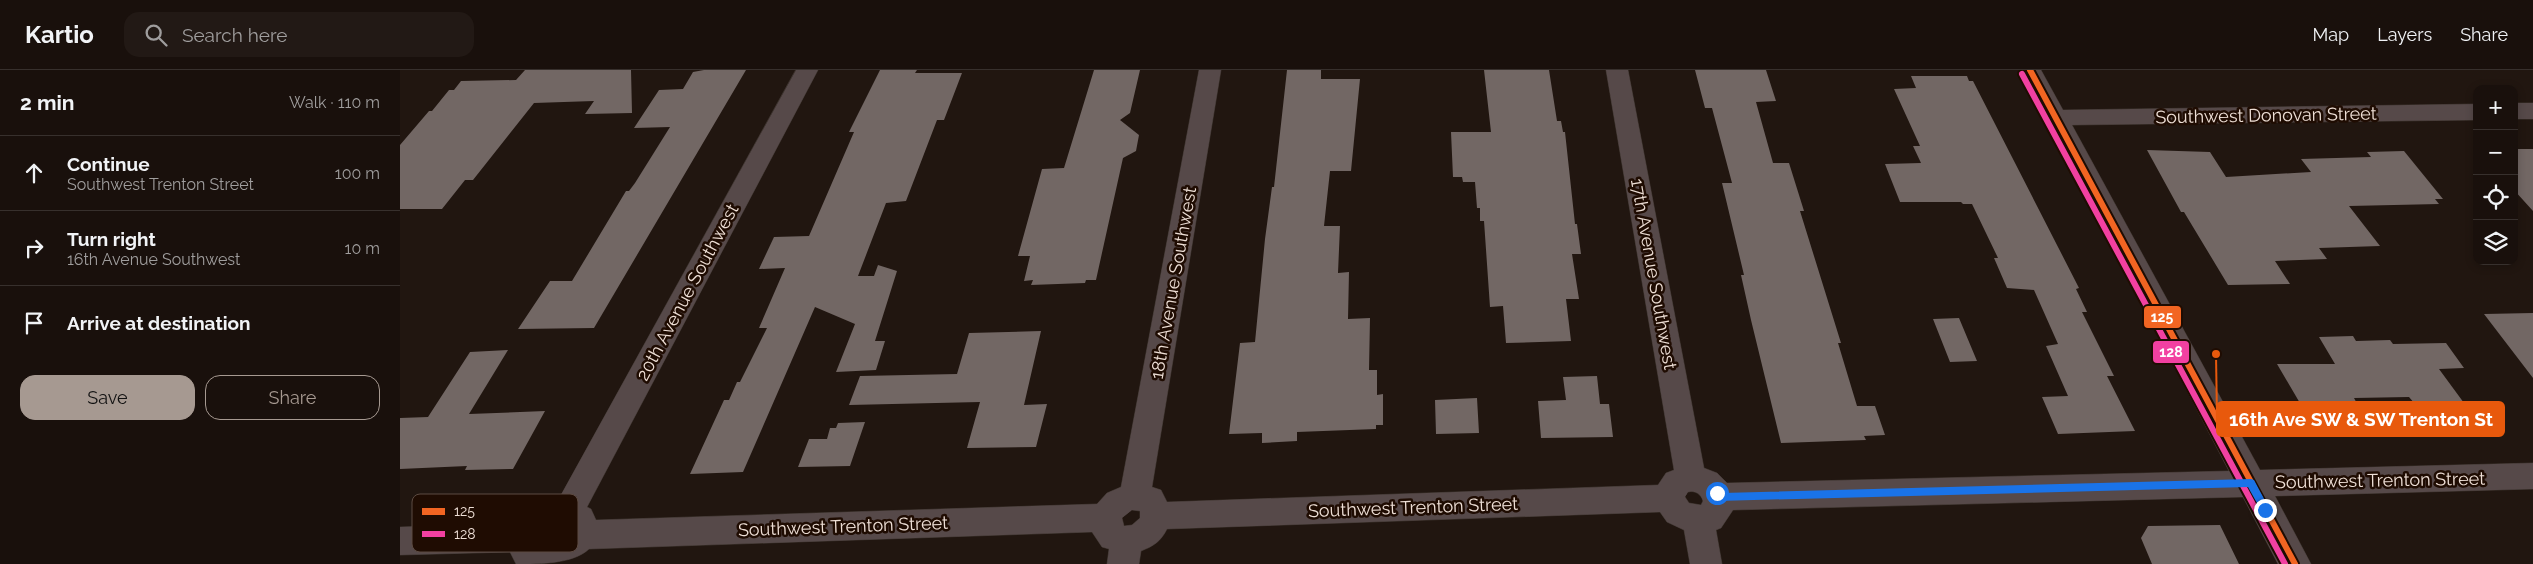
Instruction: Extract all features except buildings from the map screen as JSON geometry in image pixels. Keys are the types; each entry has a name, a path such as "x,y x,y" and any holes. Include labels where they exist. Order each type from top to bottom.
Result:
{"street":[{"name":"20th Avenue Southwest","path":"578,514 807,70"},
{"name":"18th Avenue Southwest","path":"1146,506 1210,70"},
{"name":"17th Avenue Southwest","path":"1617,70 1680,488"},
{"path":"2030,70 2294,564"},
{"path":"2518,112 2533,111"},
{"name":"Southwest Donovan Street","path":"2056,118 2473,112"},
{"name":"Southwest Trenton Street","path":"1708,509 2251,483 2533,476"},
{"name":"Southwest Trenton Street","path":"1146,506 1680,488"},
{"path":"1680,488 1674,509 1679,514 1686,519 1708,509 1706,564"},
{"path":"1119,541 1139,538 1153,527 1146,506"},
{"name":"Southwest Trenton Street","path":"578,524 1119,541"},
{"name":"20th Avenue Southwest","path":"536,553 565,552"}],"transit line":[{"name":"125","path":"2030,70 2295,564"},
{"name":"128","path":"2022,74 2285,564"}],"place":[{"name":"16th Ave SW & SW Trenton St","path":"2216,354"}],"route":[{"path":"1717,493 1718,497 2251,483 2265,510"}]}
